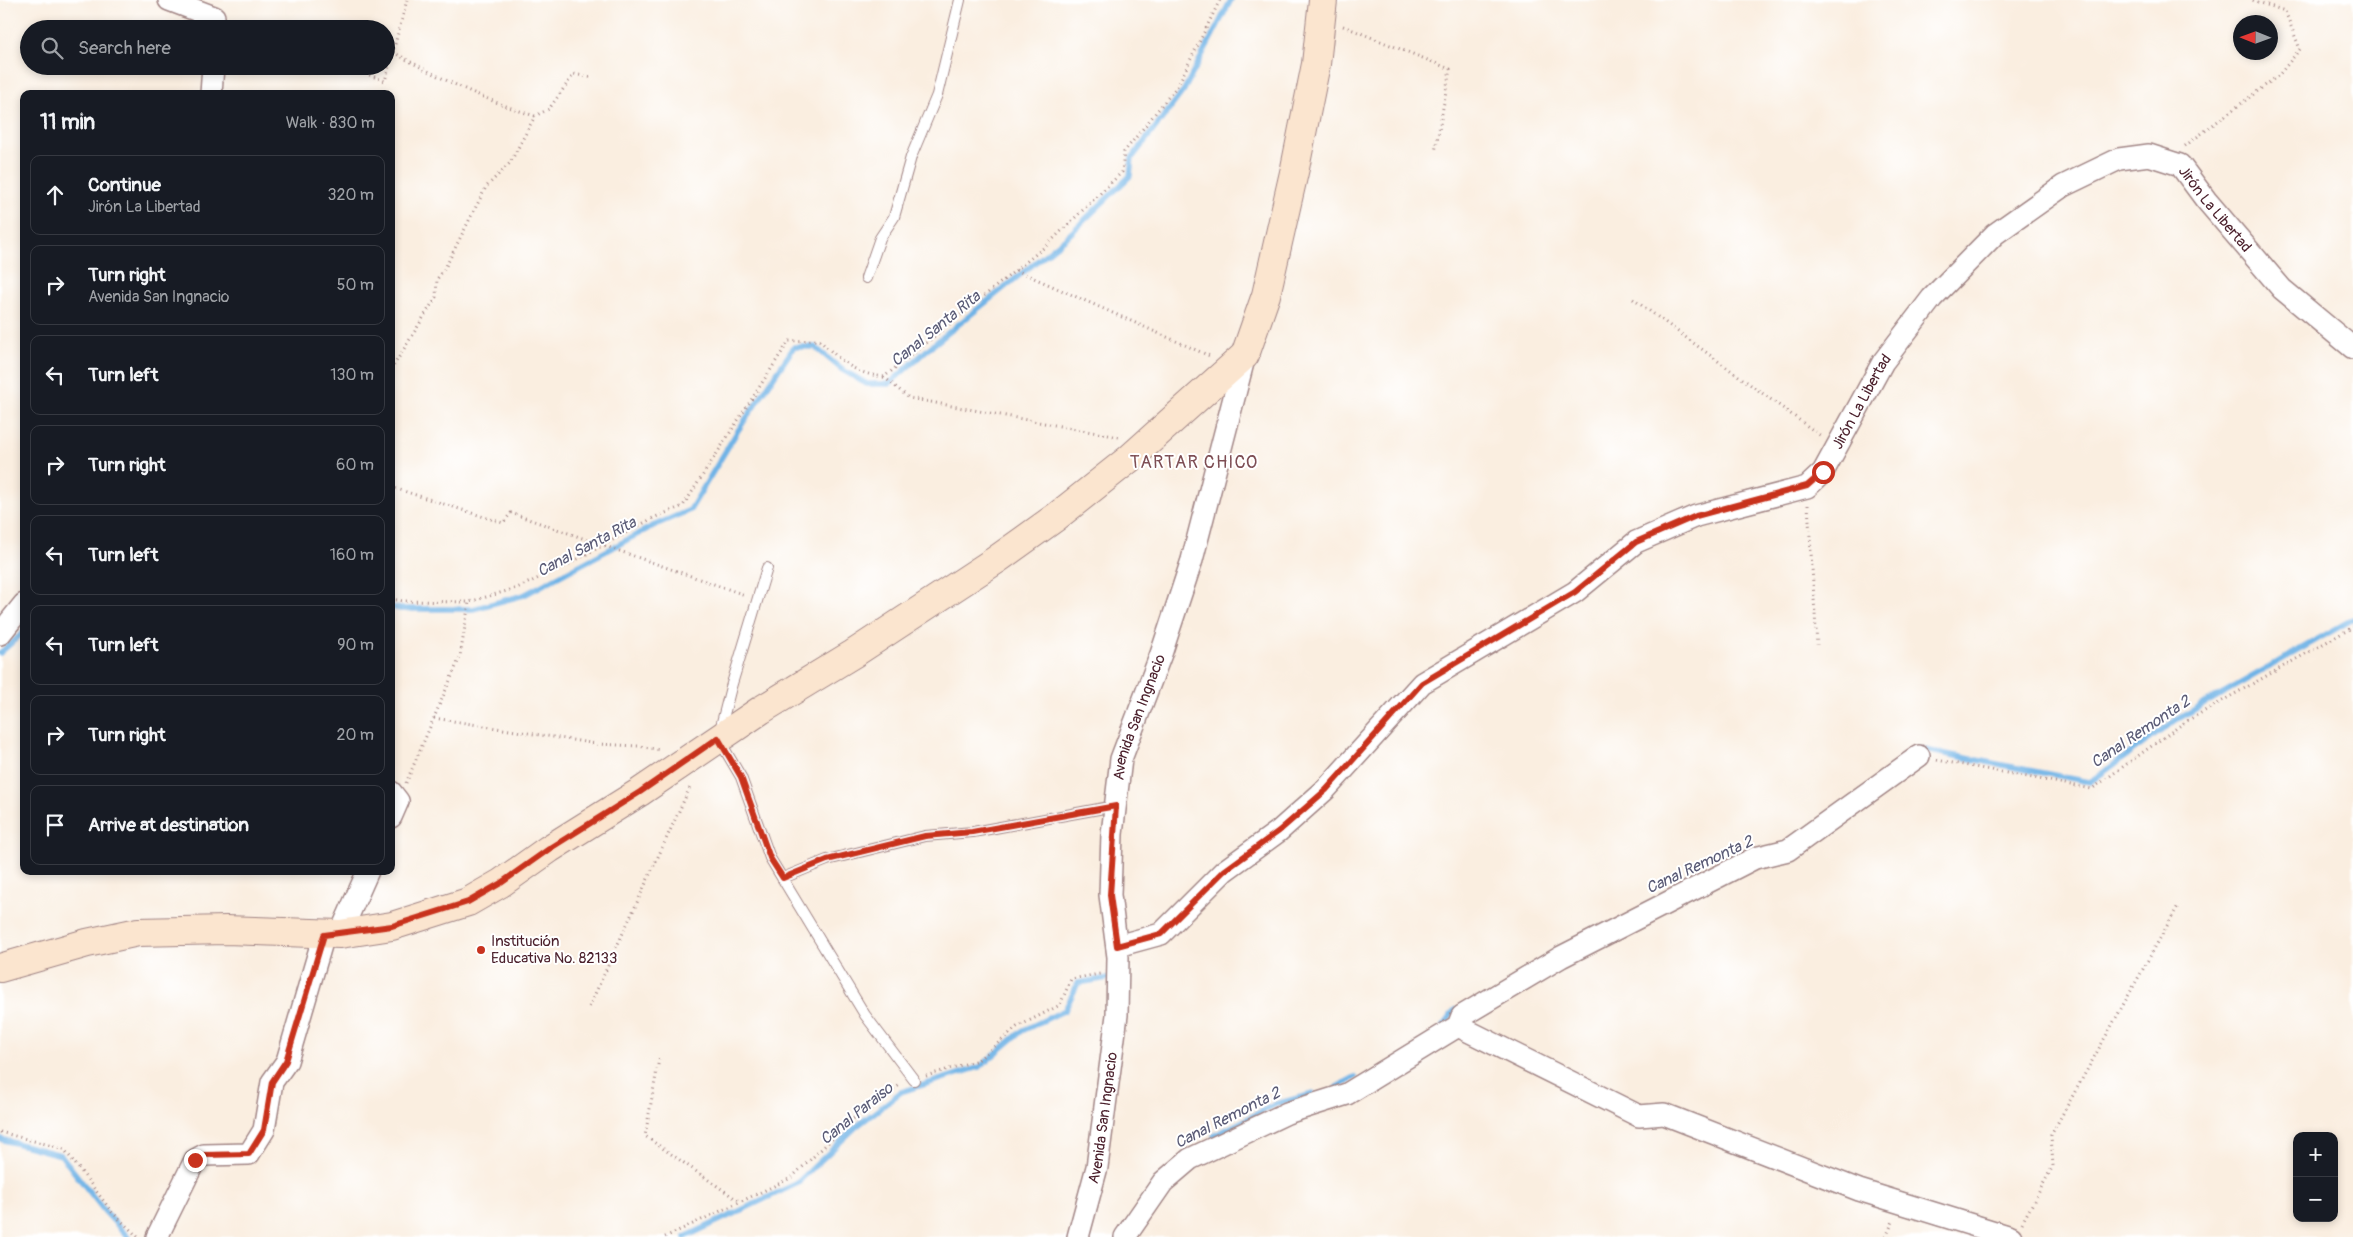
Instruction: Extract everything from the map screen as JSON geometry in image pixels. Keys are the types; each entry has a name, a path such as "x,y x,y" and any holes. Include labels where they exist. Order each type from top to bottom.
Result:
{"street":[{"path":"169,0 214,17 214,20"},
{"path":"0,968 87,943 138,932 226,930 332,935 392,926 468,902 501,883 549,849 640,792 718,738 996,560 1056,517 1147,442 1238,360 1266,296 1316,64 1322,9"},
{"path":"211,90 212,75"},
{"name":"Jirón La Libertad","path":"1117,946 1161,934 1224,871 1279,831 1326,790 1422,683 1575,592 1636,542 1696,516 1807,486 1823,472 1883,362 1932,298 1995,234 2063,186 2119,159 2149,155 2180,165 2206,200 2282,289 2353,348"},
{"name":"Avenida San Ingnacio","path":"1078,1237 1097,1167 1117,1015 1117,946 1110,895 1121,759 1161,654 1192,560 1238,360"},
{"path":"0,634 20,609"},
{"path":"1125,1237 1163,1182 1190,1159 1287,1113 1347,1094 1458,1026 1462,1016 1561,957 1755,858 1788,850 1919,756"},
{"path":"157,1237 195,1160 204,1155 249,1154 264,1130 272,1082 286,1061 332,935 366,875"},
{"path":"1458,1026 1639,1116 1664,1114 1859,1190 2015,1233"}],"lane":[{"path":"866,278 880,238 894,217 911,157 937,95 960,0"},
{"path":"767,568 730,687 718,738 741,777 770,858 865,1015 914,1080"},
{"path":"783,878 827,860 925,836 972,832 1116,806"}],"path":[{"path":"395,45 407,0"},
{"path":"884,377 1047,245 1122,172 1124,152 1178,85 1220,0"},
{"path":"2167,160 2279,75 2300,49 2284,11 2252,0"},
{"path":"1322,9 1450,68 1435,152"},
{"path":"395,53 492,103 535,116"},
{"path":"395,364 436,297 437,280 486,187 510,163 535,116 549,110 574,74 593,78"},
{"path":"369,75 385,81 387,75"},
{"path":"1016,270 1238,360"},
{"path":"1633,299 1837,448"},
{"path":"395,600 469,602 518,588 653,518 683,506 789,341 819,340 842,361 865,374 884,377 909,398 1147,442"},
{"path":"1807,486 1817,645"},
{"path":"395,488 503,523 511,513 757,599"},
{"path":"395,799 434,718 460,657 469,602"},
{"path":"1919,756 2092,789 2185,722 2353,627"},
{"path":"434,718 597,744 638,746 692,755 693,781 589,1007"},
{"path":"2015,1233 2053,1166 2051,1135 2178,906"},
{"path":"665,1237 791,1178 853,1119 898,1085 978,1060 1016,1026 1060,1005 1071,979 1118,971"},
{"path":"659,1059 645,1136 740,1202"},
{"path":"0,1132 64,1149 112,1212 139,1237"}],"waterway":[{"name":"Canal Santa Rita","path":"395,608 473,609 524,595 655,525 690,510 737,432 794,347 815,347 841,369 867,384 889,384 928,349 1067,237 1130,176 1132,158 1184,90 1231,0"},
{"name":"Canal Remonta 2","path":"1920,749 2090,782 2176,720 2353,619"},
{"path":"0,653 20,636"},
{"name":"Canal Paraiso","path":"685,1237 796,1184 857,1126 901,1092 980,1067 1022,1031 1065,1010 1078,983 1114,977"},
{"name":"Canal Remonta 2","path":"1443,1026 1455,1010"},
{"name":"Canal Remonta 2","path":"1337,1087 1355,1077"},
{"name":"Canal Remonta 2","path":"1214,1136 1276,1104 1313,1094"},
{"name":"Canal Paraiso","path":"0,1139 61,1155 105,1212 128,1237"}],"place":[{"name":"Institución Educativa No. 82133","path":"481,950"}],"district":[{"name":"TARTAR CHICO","path":"1194,462"}],"route":[{"path":"195,1160 204,1155 249,1154 264,1130 272,1082 286,1061 305,1004 324,935 392,926 468,902 501,883 549,849 640,792 718,738 741,777 770,858 783,878 827,860 925,836 972,832 1116,806 1112,834 1110,895 1117,946 1161,934 1224,871 1279,831 1326,790 1422,683 1575,592 1636,542 1696,516 1807,486 1823,472"}]}
